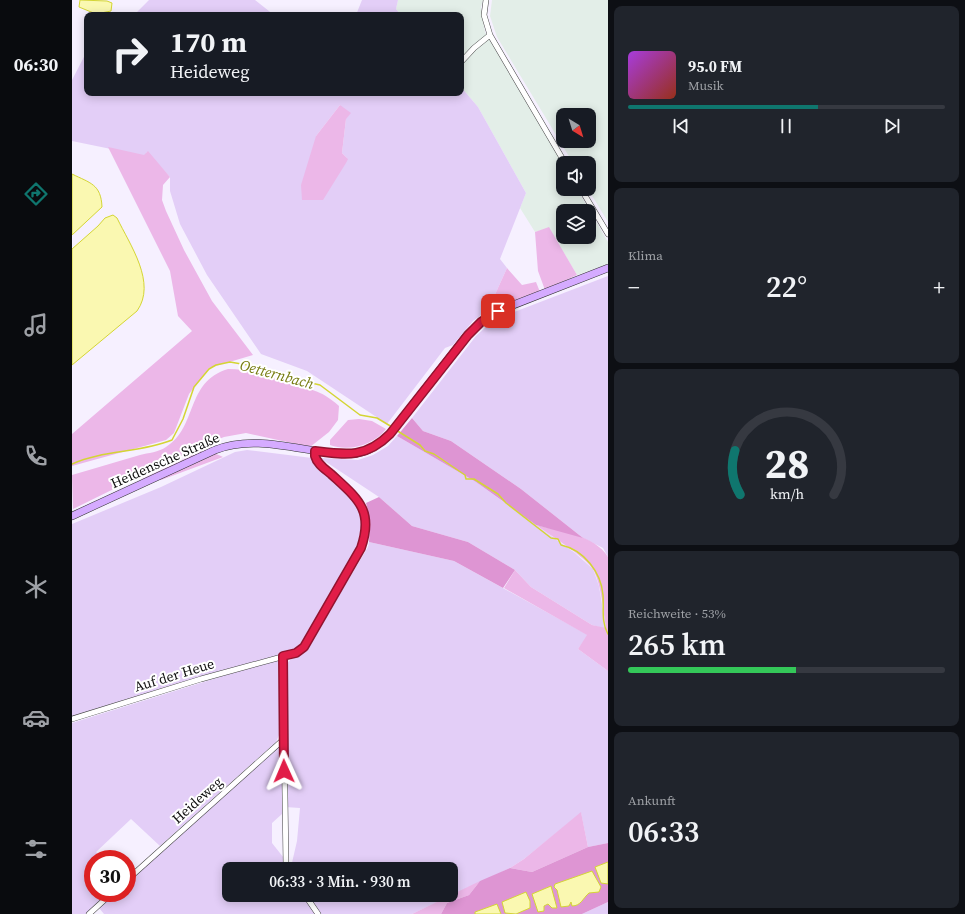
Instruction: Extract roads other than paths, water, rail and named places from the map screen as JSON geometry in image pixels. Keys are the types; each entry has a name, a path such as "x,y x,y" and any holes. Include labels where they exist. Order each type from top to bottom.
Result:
{"main road":[{"name":"Heidensche Straße","path":"72,516 223,447 245,442 315,451 350,454 362,453 381,444 468,335 481,322 498,311 608,268"}],"street":[{"path":"486,0 484,15 490,35 561,156"},
{"path":"464,59 474,48 490,35"},
{"path":"585,196 608,234"},
{"path":"286,862 283,656 296,653 304,647 361,548 366,534 367,520 363,509 353,494 320,464 315,456 315,451"},
{"name":"Auf der Heue","path":"72,719 201,679 283,656"},
{"name":"Heideweg","path":"136,872 284,739"},
{"path":"89,914 102,902"},
{"path":"310,902 318,914"}],"waterway":[{"name":"Oetternbach","path":"72,464 96,456 147,447 172,440 183,419 194,387 209,369 216,365 230,362 259,367 286,377 320,385 360,415 377,418 392,427"},
{"name":"Oetternbach","path":"396,430 420,445 425,451 434,454 465,475 466,479 474,479 498,494 506,503 551,538 558,539 561,545 584,557 595,570 602,586 604,625 608,634"}]}
